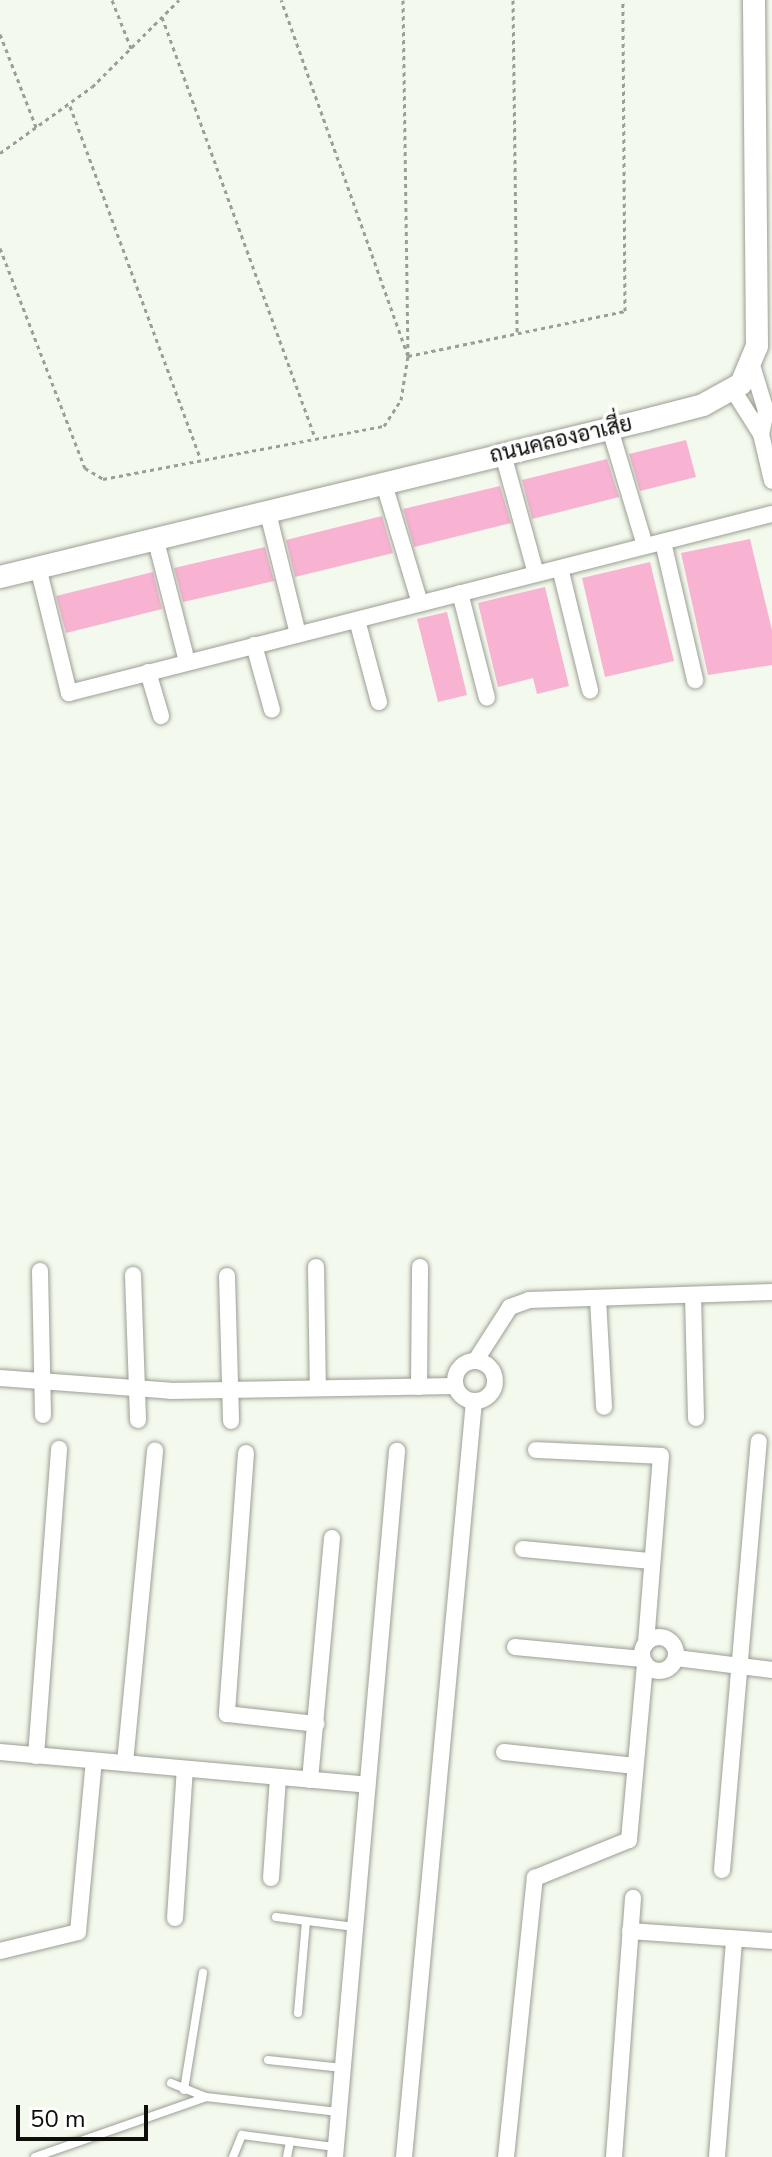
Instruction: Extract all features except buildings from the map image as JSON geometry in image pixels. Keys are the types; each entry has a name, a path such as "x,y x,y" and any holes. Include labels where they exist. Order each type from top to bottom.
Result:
{"street":[{"path":"754,0 764,255 751,362 766,411 761,434"},
{"path":"751,362 733,390 761,434 771,471"},
{"name":"ถนนคลองอาเสี่ย","path":"0,577 610,429 733,390"},
{"path":"610,429 645,546"},
{"path":"503,454 536,574"},
{"path":"384,484 420,603"},
{"path":"268,513 298,634"},
{"path":"38,567 69,693 772,514"},
{"path":"156,541 187,662"},
{"path":"663,542 695,680"},
{"path":"560,568 590,690"},
{"path":"460,593 487,698"},
{"path":"357,620 379,702"},
{"path":"254,645 272,710"},
{"path":"148,672 161,716"},
{"path":"316,1267 318,1388"},
{"path":"419,1387 420,1267"},
{"path":"40,1271 43,1415"},
{"path":"133,1275 138,1420"},
{"path":"227,1276 231,1421"},
{"path":"455,1386 458,1369 476,1360 510,1307 598,1299 772,1292"},
{"path":"693,1295 696,1418"},
{"path":"598,1299 604,1407"},
{"path":"404,2157 474,1401 495,1385 491,1367 476,1360"},
{"path":"0,1378 137,1388 230,1390 455,1386 474,1401"},
{"path":"722,1870 736,1665 759,1442"},
{"path":"36,1756 59,1449"},
{"path":"125,1763 155,1450"},
{"path":"506,2157 535,1878 629,1840 661,1456 536,1450"},
{"path":"336,2152 397,1451"},
{"path":"246,1453 227,1714 316,1724"},
{"path":"310,1780 332,1538"},
{"path":"523,1549 651,1561"},
{"path":"515,1647 644,1655 666,1639 676,1658"},
{"path":"644,1655 659,1672 676,1658 772,1670"},
{"path":"0,1752 368,1785"},
{"path":"504,1752 635,1766"},
{"path":"0,1951 78,1932 94,1761"},
{"path":"175,1918 185,1769"},
{"path":"271,1878 278,1777"},
{"path":"614,2157 633,1898"},
{"path":"630,1931 772,1941"},
{"path":"717,2157 734,1939"}],"lane":[{"path":"276,1917 355,1927"},
{"path":"298,2013 306,1921"},
{"path":"184,2090 203,1973"},
{"path":"268,2060 343,2068"},
{"path":"171,2083 206,2097 339,2112"},
{"path":"35,2157 206,2097"},
{"path":"233,2157 242,2135 290,2141 336,2152"},
{"path":"287,2157 290,2141"}],"path":[{"path":"112,0 131,48"},
{"path":"0,153 70,106 179,0"},
{"path":"281,0 408,356"},
{"path":"0,248 85,468 103,479 200,457 384,426 401,400 408,356 403,0"},
{"path":"513,0 517,334"},
{"path":"408,356 625,311 623,0"},
{"path":"162,17 315,437"},
{"path":"0,34 36,127"},
{"path":"70,106 200,457"}]}
